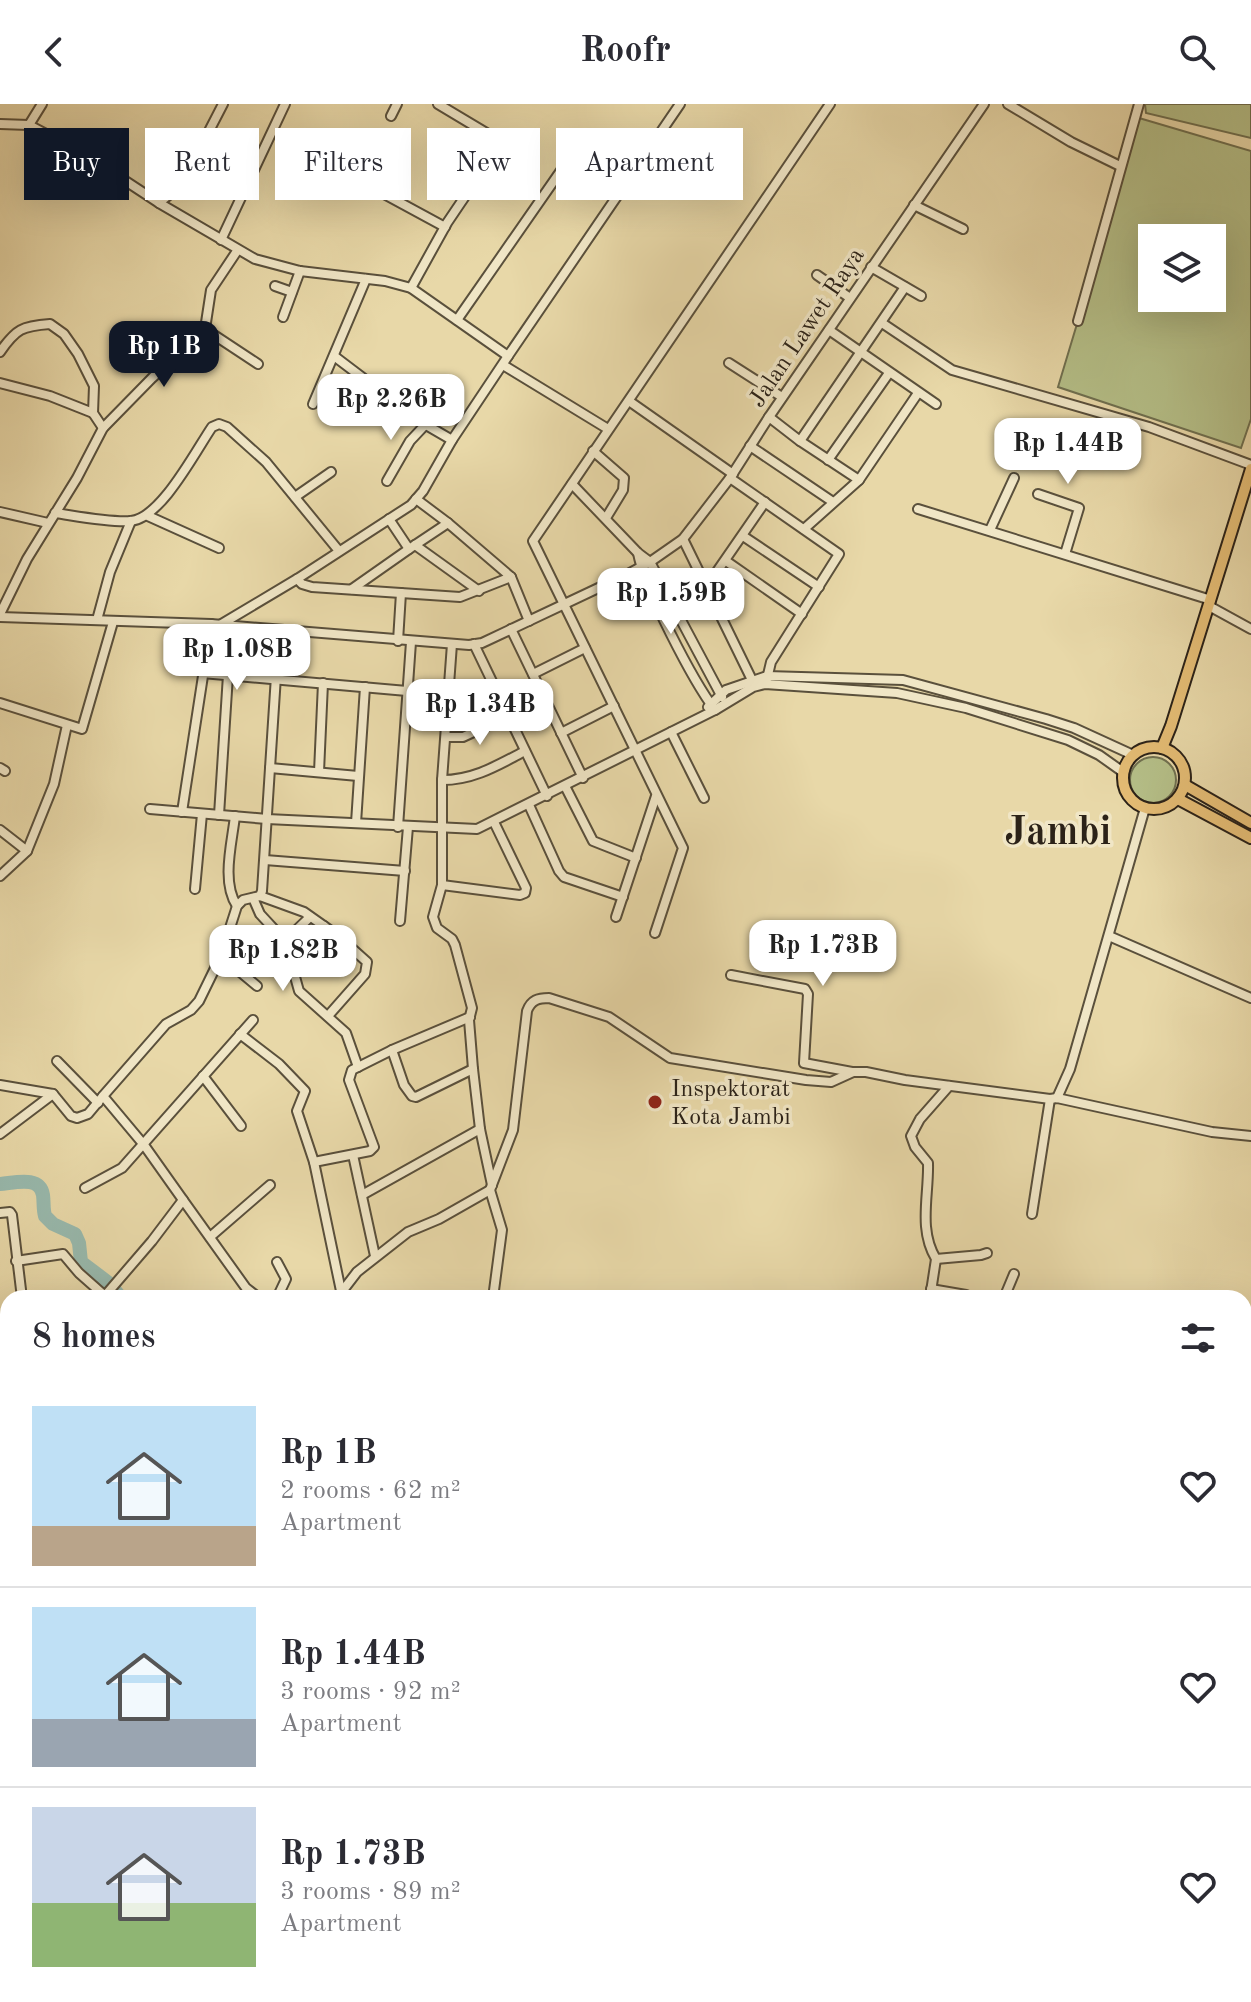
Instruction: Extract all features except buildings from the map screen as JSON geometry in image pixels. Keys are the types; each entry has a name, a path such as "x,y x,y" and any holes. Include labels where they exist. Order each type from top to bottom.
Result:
{"main road":[{"path":"1162,748 1251,467"},
{"path":"1162,748 1178,758 1183,766 1185,785 1178,799 1162,809 1137,805 1125,790 1123,772 1133,755 1141,750 1162,748"},
{"path":"1185,785 1251,823"},
{"path":"1178,799 1251,838"}],"street":[{"path":"29,125 42,104"},
{"path":"211,128 223,104"},
{"path":"259,158 285,104"},
{"path":"391,116 397,104"},
{"path":"411,288 445,227 498,145 488,134 438,104"},
{"path":"182,812 202,673 215,625 297,579 416,499 508,356 680,104"},
{"path":"655,933 683,848 533,541 830,104"},
{"name":"Jalan Lawet Raya","path":"474,644 650,562 683,539 732,476 782,397 984,104"},
{"path":"1008,104 1071,142 1120,166"},
{"path":"1078,321 1139,104"},
{"path":"0,124 29,125 86,155 159,203 255,259 300,271 411,288 508,356"},
{"path":"457,320 556,178"},
{"path":"159,203 163,200"},
{"path":"221,240 239,200"},
{"path":"395,200 445,227"},
{"path":"914,205 963,229"},
{"path":"237,251 211,290 205,329 103,428 27,559 0,616 215,625 411,642 474,644 547,796"},
{"path":"871,267 921,296"},
{"path":"283,317 300,271"},
{"path":"817,275 850,298"},
{"path":"313,404 366,279"},
{"path":"275,286 292,292"},
{"path":"800,441 905,287"},
{"path":"882,323 956,372 1149,427 1251,467"},
{"path":"0,352 13,333 27,326 50,324 64,334 94,386 93,413"},
{"path":"205,329 258,364"},
{"path":"829,330 936,404"},
{"path":"334,356 452,440"},
{"path":"729,363 782,397"},
{"path":"503,365 608,429"},
{"path":"828,460 889,373"},
{"path":"0,383 50,396 93,413 103,428"},
{"path":"804,529 859,480 918,393"},
{"path":"629,401 839,554 771,662 769,680"},
{"path":"769,417 859,480"},
{"path":"55,513 131,521 148,516 212,427 219,424 227,427 266,462 339,551"},
{"path":"387,481 410,441 426,424"},
{"path":"750,446 833,502"},
{"path":"593,451 624,478 623,490 606,518"},
{"path":"295,497 331,472"},
{"path":"990,530 1014,478"},
{"path":"572,484 650,562 723,698"},
{"path":"1038,494 1079,508 1065,554"},
{"path":"416,499 511,577 529,621"},
{"path":"707,586 765,502"},
{"path":"918,509 1210,603 1251,629"},
{"path":"0,512 48,523"},
{"path":"148,516 219,548"},
{"path":"389,519 412,547 479,591"},
{"path":"97,620 110,572 131,521"},
{"path":"352,589 448,523"},
{"path":"743,536 819,587"},
{"path":"683,539 752,680"},
{"path":"638,553 640,567 712,706"},
{"path":"726,561 802,614"},
{"path":"297,579 308,586 460,597 511,577"},
{"path":"398,641 401,593"},
{"path":"0,703 82,729 113,622"},
{"path":"511,629 583,778"},
{"path":"279,630 265,860 256,897 260,914 285,941 299,991 346,1033 358,1067"},
{"path":"675,638 686,632"},
{"path":"400,921 405,871 403,827 411,642"},
{"path":"452,644 442,780 442,885 437,897 434,924 455,945 472,1008 473,1069 480,1129 502,1230 494,1290"},
{"path":"533,674 585,648"},
{"path":"202,673 407,691"},
{"path":"219,815 228,675"},
{"path":"150,809 444,830 477,829 704,715 712,706 752,680 793,677 903,680 1074,728 1133,755"},
{"path":"723,698 769,680 790,686 897,693 966,708 1068,740 1099,755 1123,772"},
{"path":"319,772 323,683"},
{"path":"356,823 365,687"},
{"path":"561,733 614,706"},
{"path":"446,737 463,737 508,716"},
{"path":"0,876 27,851 54,784 67,725"},
{"path":"671,732 704,798"},
{"path":"442,780 468,779 525,751"},
{"path":"270,768 358,776"},
{"path":"565,786 593,841 636,858"},
{"path":"616,917 657,795"},
{"path":"529,805 564,877 623,897"},
{"path":"1032,1214 1053,1098 1067,1077 1145,808"},
{"path":"195,889 202,814"},
{"path":"235,816 230,876 232,898 237,906"},
{"path":"442,885 520,895 525,893 526,888 494,822"},
{"path":"0,830 27,851"},
{"path":"265,860 405,871"},
{"path":"0,1085 53,1094 71,1116 83,1117 166,1024 191,1010 199,1001 221,956 237,906 243,900 256,897 310,917 369,965 365,974 328,1016"},
{"path":"285,941 310,917"},
{"path":"292,969 324,926"},
{"path":"1109,936 1251,998"},
{"path":"221,956 257,986"},
{"path":"731,975 803,987 808,994 804,1063 949,1086 1053,1098 1212,1132 1251,1136"},
{"path":"344,1290 375,1256 408,1232 439,1219 491,1187 513,1130 527,1011 534,1000 549,998 609,1017 670,1058 831,1082 853,1072"},
{"path":"314,1162 370,1151 374,1147 349,1080 352,1070 470,1017"},
{"path":"85,1188 112,1176 144,1145 253,1020"},
{"path":"240,1034 279,1064 305,1091 297,1108 314,1162 338,1290"},
{"path":"392,1050 404,1085 416,1097 473,1069"},
{"path":"57,1061 101,1100 144,1145 249,1290"},
{"path":"203,1076 241,1126"},
{"path":"931,1290 936,1259 930,1249 925,1226 928,1163 915,1147 911,1136 920,1119 949,1086"},
{"path":"0,1134 53,1094"},
{"path":"362,1195 480,1129"},
{"path":"353,1155 375,1256"},
{"path":"210,1237 270,1185"},
{"path":"110,1290 183,1200"},
{"path":"0,1213 11,1213 21,1290"},
{"path":"936,1259 987,1253"},
{"path":"16,1261 63,1254 99,1290"},
{"path":"277,1262 286,1279 281,1290"},
{"path":"1007,1290 1014,1274"}],"green space":[{"path":"1145,104 1251,104 1251,138 1146,113"},
{"path":"1139,118 1251,151 1251,419 1241,448 1058,387"},
{"path":"1153,757 1169,764 1176,780 1169,796 1153,803 1137,796 1130,780 1137,764"}],"waterway":[{"path":"0,1184 32,1182 37,1185 43,1195 45,1216 53,1224 75,1234 81,1262 115,1290"}],"place":[{"name":"Inspektorat Kota Jambi","path":"655,1102"}],"district":[{"name":"Jambi","path":"1058,830"}]}
